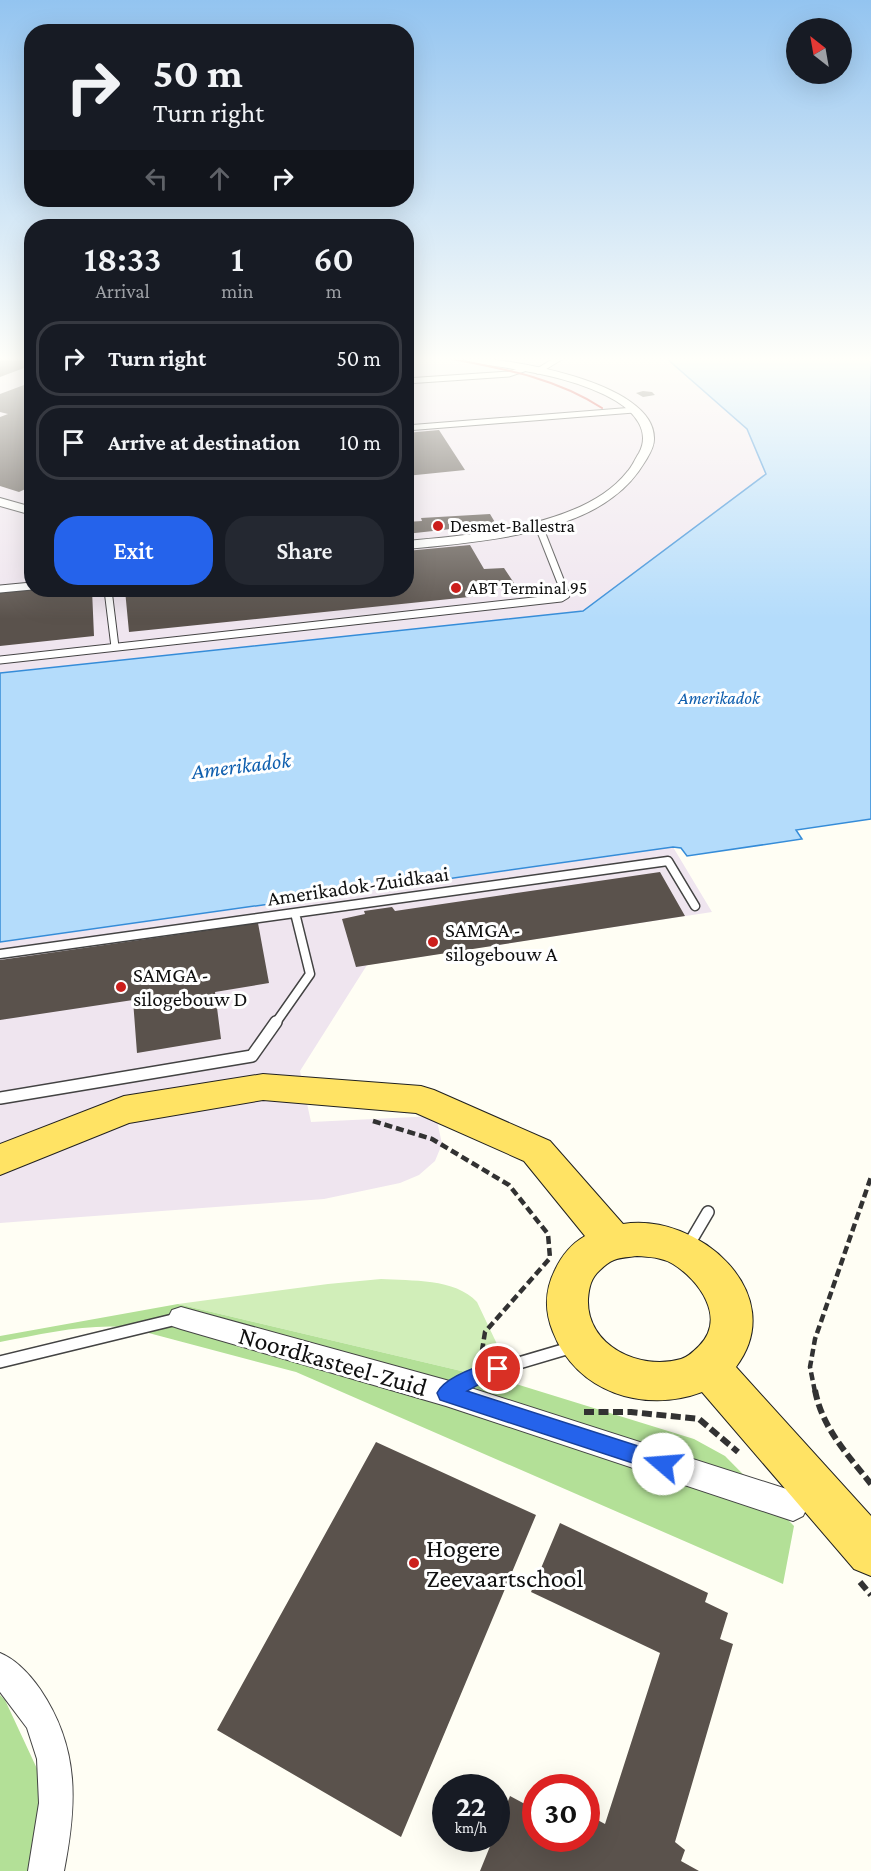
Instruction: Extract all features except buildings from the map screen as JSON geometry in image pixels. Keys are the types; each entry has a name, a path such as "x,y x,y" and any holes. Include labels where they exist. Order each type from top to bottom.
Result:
{"main road":[{"path":"0,1160 124,1110 263,1087 421,1100 537,1151 614,1242"},
{"path":"638,1239 662,1242 685,1250 710,1270 720,1283 730,1304 731,1326 725,1347 708,1367 683,1380 653,1383 622,1376 595,1360 576,1338 566,1313 567,1287 578,1266 594,1251 614,1242 638,1239"},
{"path":"708,1367 863,1565"}],"street":[{"path":"414,544 478,538 538,524 587,508 629,480 638,468 648,444"},
{"path":"0,502 24,509"},
{"name":"Noordkasteel-Zuid","path":"181,1318 447,1393 793,1506"},
{"path":"0,1670 27,1698 49,1737 58,1784 55,1830 46,1871"}],"lane":[{"path":"0,660 561,598 566,596 538,524"},
{"path":"0,589 24,587"},
{"path":"109,597 114,647"},
{"name":"Amerikadok-Zuidkaai","path":"0,954 668,861 695,906"},
{"path":"0,1098 252,1056 310,974 295,913"},
{"path":"685,1250 708,1212"},
{"path":"0,1362 181,1318"},
{"path":"447,1393 478,1375 581,1344"}],"path":[{"path":"364,1118 432,1139 509,1185 548,1234 550,1258 485,1332 478,1375"},
{"path":"871,1177 815,1338 810,1367 816,1402 834,1438 871,1484"},
{"path":"572,1412 631,1412 699,1419 742,1457"},
{"path":"863,1565 871,1595"}],"shaded area":[{"path":"0,444 24,444 24,597 414,597 414,444 753,444 766,474 583,611 0,673"},
{"path":"673,847 712,912 367,965 300,1071 311,1122 436,1116 442,1144 435,1161 419,1175 400,1183 324,1199 0,1223 0,942"}],"green space":[{"path":"381,1279 432,1282 468,1294 477,1302 516,1384 178,1304 328,1284"},
{"path":"178,1304 516,1384 694,1439 725,1456 794,1526 783,1584 296,1372 126,1327 78,1328 0,1342 0,1336"},
{"path":"0,1695 5,1700 46,1788 30,1871 0,1871"}],"water":[{"name":"Amerikadok","path":"753,444 871,444 871,819 796,830 802,839 687,856 681,848 673,847 0,942 0,673 583,611 766,474"}],"place":[{"name":"Desmet-Ballestra","path":"438,526"},
{"name":"ABT Terminal 95","path":"456,588"},
{"name":"SAMGA - silogebouw A","path":"433,942"},
{"name":"SAMGA - silogebouw D","path":"121,987"},
{"name":"Hogere Zeevaartschool","path":"414,1563"}],"route":[{"path":"498,1369 478,1375 447,1393 663,1464"}]}
